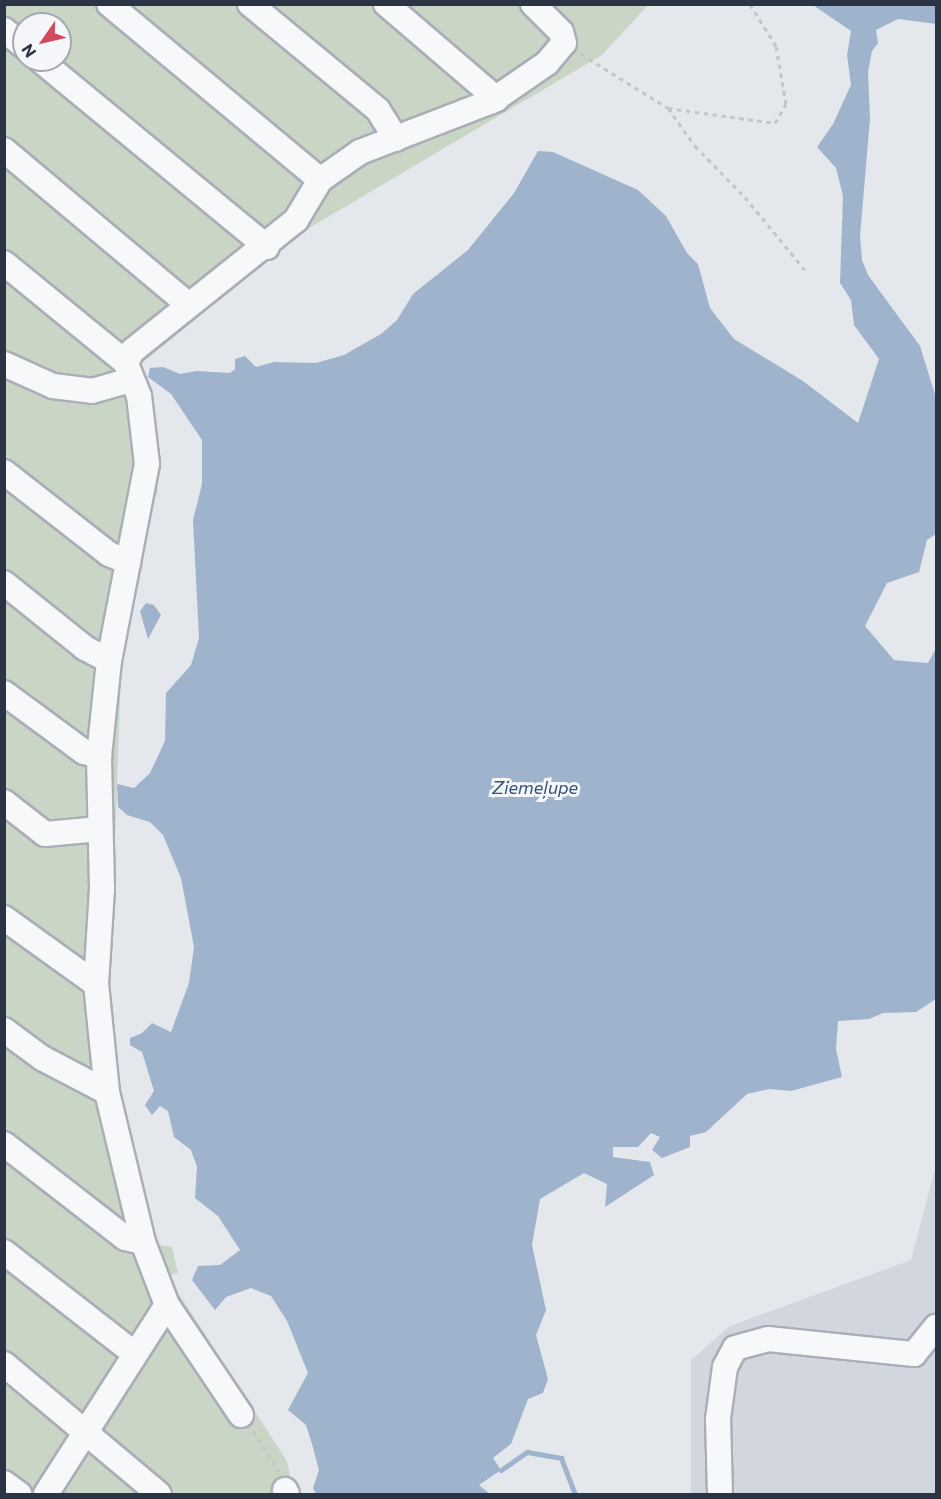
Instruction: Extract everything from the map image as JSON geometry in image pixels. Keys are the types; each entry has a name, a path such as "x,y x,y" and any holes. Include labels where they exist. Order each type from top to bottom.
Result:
{"lane":[{"path":"110,4 320,180"},
{"path":"250,4 378,110 396,139"},
{"path":"386,4 497,99"},
{"path":"4,364 53,386 92,391 128,371 132,351 267,247 296,220 320,180 360,152 497,99 527,80 564,43 561,32 533,4"},
{"path":"55,72 267,247"},
{"path":"4,150 189,305"},
{"path":"4,263 128,371 139,396 147,464 109,661 99,756 102,889 96,984 107,1092 143,1242 167,1305 241,1415"},
{"path":"4,472 109,554 128,562"},
{"path":"4,583 85,648 109,661"},
{"path":"4,693 84,752 99,756"},
{"path":"4,802 45,834 100,829"},
{"path":"4,918 96,984"},
{"path":"4,1030 42,1058 107,1092"},
{"path":"4,1144 125,1238 143,1242"},
{"path":"4,1252 135,1354"},
{"path":"46,1494 167,1305"},
{"path":"720,1494 718,1419 725,1367 735,1348 768,1339 914,1354 936,1327"},
{"path":"4,1364 159,1494"},
{"path":"4,1483 19,1494"}],"path":[{"path":"668,108 775,123 786,104 776,46 750,4"},
{"path":"564,43 668,108 695,146 746,197 806,270"},
{"path":"241,1415 275,1461 286,1492"}],"shaded area":[{"path":"936,1165 936,1494 691,1494 691,1360 730,1326 911,1260"}],"green space":[{"path":"5,5 648,5 602,55 299,234 136,368 158,491 125,562 107,1062 146,1243 165,1271 159,1245 172,1247 178,1273 167,1276 287,1461 294,1494 5,1494"}],"water":[{"name":"Ziemeļupe","path":"813,5 936,5 936,24 898,19 876,30 878,43 872,51 868,72 870,119 860,236 862,260 868,275 920,346 936,398 936,534 927,540 919,572 887,583 865,626 894,660 928,663 936,648 936,999 916,1012 883,1013 869,1019 838,1021 836,1049 842,1077 791,1091 770,1089 747,1094 706,1132 690,1136 690,1147 662,1158 652,1150 660,1137 651,1133 638,1147 613,1147 613,1157 650,1162 654,1175 605,1207 607,1184 584,1173 540,1199 532,1245 546,1310 536,1335 548,1379 543,1393 528,1399 511,1444 493,1458 501,1470 479,1485 490,1494 316,1494 313,1488 319,1470 306,1425 288,1410 308,1373 287,1321 271,1296 251,1288 226,1297 215,1310 192,1280 198,1266 220,1265 240,1250 218,1216 195,1198 197,1167 191,1150 174,1137 168,1111 160,1106 152,1115 145,1105 154,1091 142,1052 130,1045 130,1038 142,1033 152,1023 171,1032 189,983 194,947 181,878 163,835 150,822 127,815 118,807 117,784 134,788 150,773 165,741 166,693 191,665 199,638 193,520 202,484 202,440 171,394 148,377 150,368 163,367 180,374 196,371 230,373 235,369 235,359 245,356 256,367 274,362 316,363 344,355 381,334 397,320 413,294 468,250 514,193 538,151 553,152 638,190 666,216 687,253 698,264 710,308 734,339 803,381 858,423 879,359 854,325 851,300 840,283 843,196 836,168 817,147 833,124 851,85 847,55 851,31"},
{"path":"146,603 154,605 161,615 148,639 140,611"}],"waterway":[{"path":"501,1470 527,1452 561,1458 575,1494"}]}
